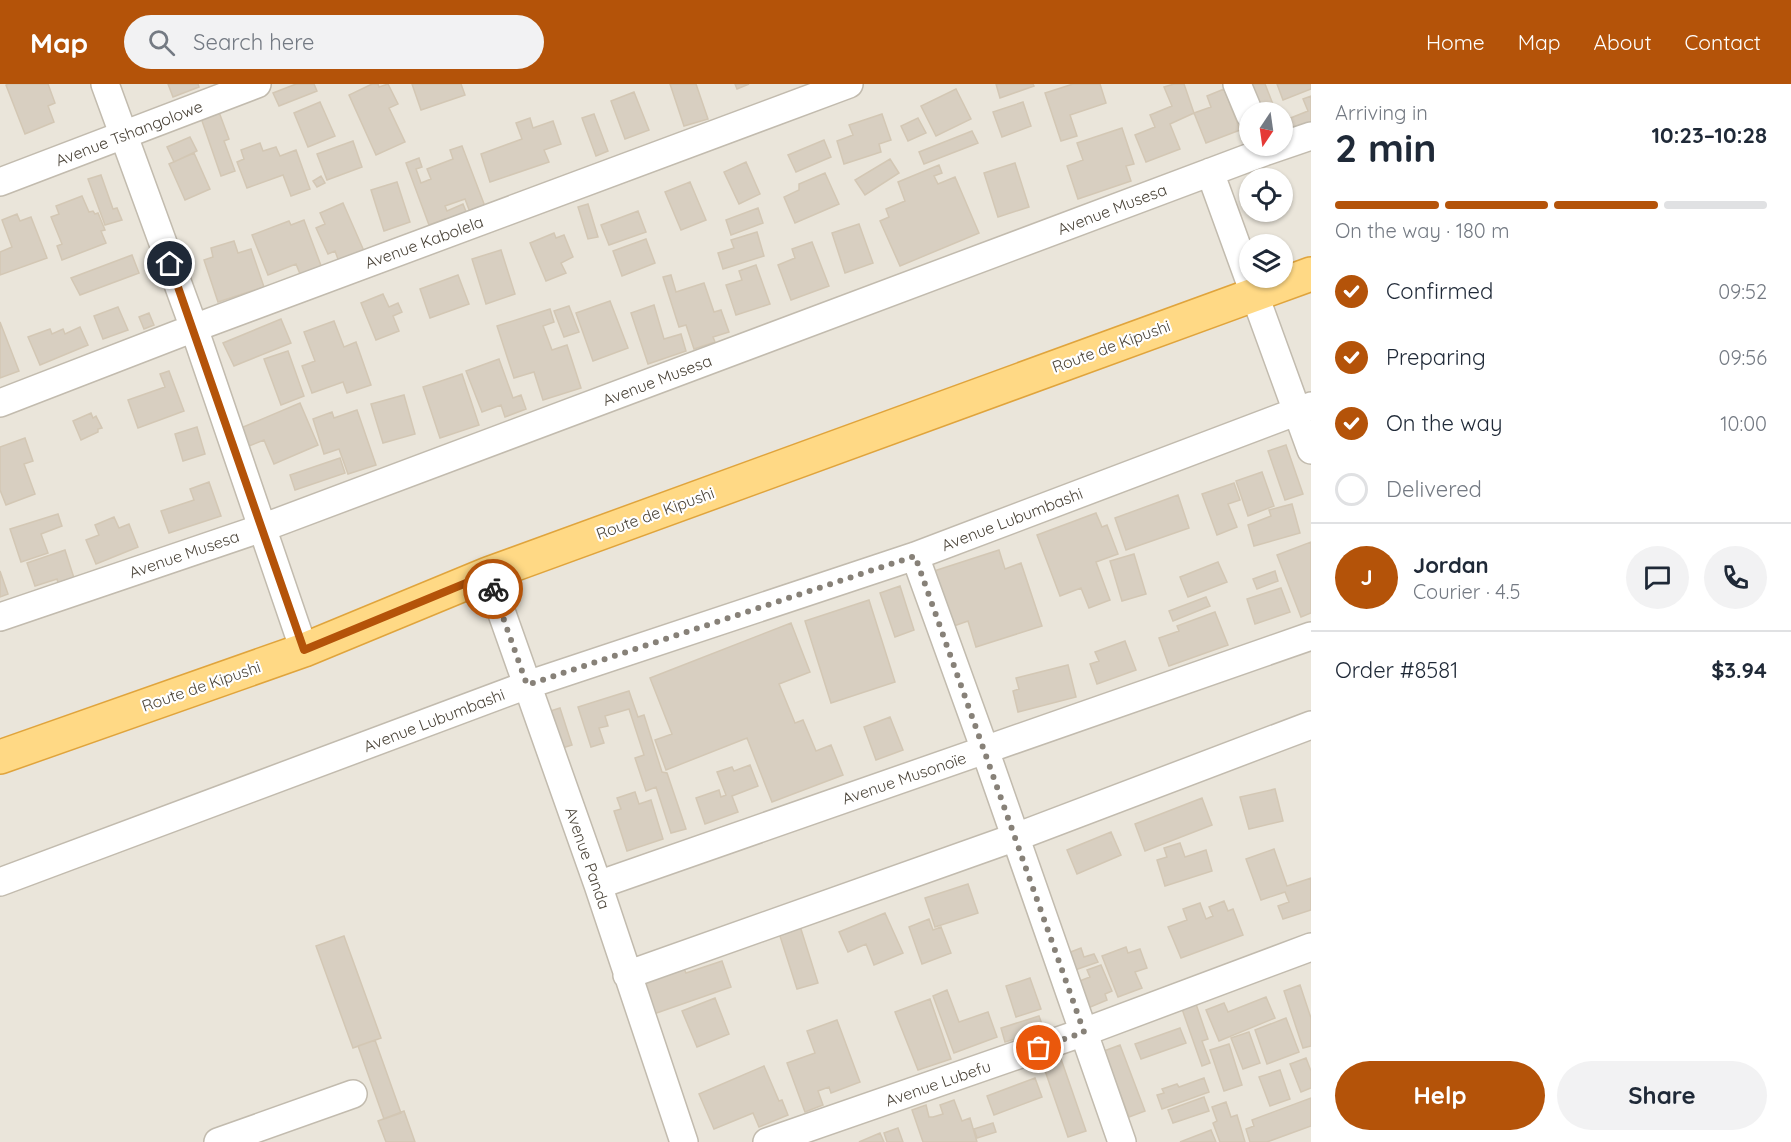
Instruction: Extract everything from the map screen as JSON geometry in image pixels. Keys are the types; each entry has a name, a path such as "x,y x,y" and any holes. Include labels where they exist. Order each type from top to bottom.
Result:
{"highway":[{"name":"Route de Kipushi","path":"0,757 304,650 488,574 1311,274"}],"street":[{"path":"105,84 194,328 304,650"},
{"name":"Avenue Tshangolowe","path":"0,182 257,84"},
{"path":"1237,84 1245,102"},
{"name":"Avenue Kabolela","path":"0,403 833,87"},
{"name":"Avenue Musesa","path":"1293,141 1311,136"},
{"name":"Avenue Musesa","path":"0,617 262,528 1210,172 1247,156"},
{"path":"1210,172 1253,294 1304,409 1311,450"},
{"name":"Avenue Lubumbashi","path":"0,882 527,685 915,556 1304,409"},
{"path":"915,556 1122,1142"},
{"name":"Avenue Panda","path":"488,574 598,885 684,1142"},
{"name":"Avenue Musonoïe","path":"598,885 1311,636"},
{"path":"627,975 1016,837 1311,725"},
{"name":"Avenue Lubefu","path":"767,1142 1084,1032 1311,947"},
{"path":"218,1142 353,1094"}],"shaded area":[{"path":"0,84 1311,84 1311,1142 0,1142"}],"building":[{"path":"48,84 55,103 48,106 54,122 25,134 6,85"},
{"path":"168,84 198,84 199,87 173,97"},
{"path":"296,84 314,84 317,91 279,106 273,93"},
{"path":"372,84 378,84 379,87 388,84 398,104 389,108 405,142 376,155 349,95"},
{"path":"412,84 461,84 465,95 421,110"},
{"path":"670,84 696,84 708,119 684,126"},
{"path":"735,84 749,84 737,89"},
{"path":"996,84 1033,84 1034,86 1000,98"},
{"path":"1073,84 1100,84 1106,103 1070,115 1077,136 1061,141 1045,93"},
{"path":"1184,84 1194,113 1170,124 1180,149 1146,162 1135,135 1155,127 1150,115 1172,106 1164,87"},
{"path":"1248,84 1265,84 1272,102 1256,102"},
{"path":"1277,84 1311,84 1311,89 1283,100"},
{"path":"956,89 971,119 936,136 921,106"},
{"path":"1224,89 1239,130 1206,143 1194,113 1211,107 1207,96"},
{"path":"634,92 649,130 625,139 611,101"},
{"path":"1311,96 1311,125 1293,132 1293,117 1308,111 1303,99"},
{"path":"320,102 335,136 308,147 294,113"},
{"path":"1023,102 1031,126 1002,137 993,112"},
{"path":"219,112 229,139 224,141 235,171 221,176 201,118"},
{"path":"594,114 608,151 596,156 582,118"},
{"path":"882,114 891,140 879,144 881,152 844,164 837,141 853,135 849,125"},
{"path":"530,118 533,128 553,121 561,144 544,150 549,162 490,182 481,154 522,139 516,123"},
{"path":"918,118 926,133 908,141 901,126"},
{"path":"1122,128 1134,164 1126,166 1131,181 1078,199 1067,166 1083,160 1077,143"},
{"path":"972,131 978,143 924,164 919,152"},
{"path":"190,137 197,151 174,162 167,147"},
{"path":"824,140 831,157 796,172 788,155"},
{"path":"353,141 362,167 327,180 317,154"},
{"path":"260,143 263,151 276,147 280,156 296,150 310,189 291,196 283,175 247,188 237,162 244,159 241,150"},
{"path":"462,146 486,209 471,215 465,199 445,206 447,211 463,204 469,219 448,227 445,219 429,225 406,163 419,158 422,167 416,169 421,183 431,179 427,169 453,159 450,150"},
{"path":"194,153 210,189 185,200 169,164"},
{"path":"890,159 899,173 865,195 855,180"},
{"path":"746,162 760,194 739,204 724,172"},
{"path":"1015,163 1029,207 998,217 984,173"},
{"path":"939,165 942,173 934,176 938,184 955,177 979,233 900,266 880,221 889,217 886,209 905,201 898,182"},
{"path":"825,173 839,204 795,223 784,197 799,190 799,184"},
{"path":"101,175 113,209 117,208 122,220 105,225 88,179"},
{"path":"321,176 325,183 317,187 313,181"},
{"path":"397,182 410,222 384,231 371,190"},
{"path":"690,182 706,220 681,230 665,192"},
{"path":"82,196 89,212 98,213 105,230 101,231 106,243 62,260 57,246 62,244 51,217 59,214 56,206"},
{"path":"343,203 364,251 339,262 335,251 328,254 316,228 325,224 320,213"},
{"path":"588,204 598,237 588,239 578,207"},
{"path":"758,208 763,223 731,235 726,220"},
{"path":"638,211 646,232 609,245 601,225"},
{"path":"17,214 20,221 31,217 47,258 0,275 0,252 12,247 2,220"},
{"path":"304,220 323,271 302,279 296,264 268,275 252,235 289,221 291,225"},
{"path":"859,224 873,263 845,273 832,233"},
{"path":"757,232 764,256 723,269 718,253 734,248 731,240"},
{"path":"554,233 556,238 564,235 573,257 561,263 566,273 546,281 530,243"},
{"path":"646,239 655,263 622,276 613,251"},
{"path":"234,241 238,253 251,249 264,287 218,302 204,260 213,257 211,248"},
{"path":"812,242 829,286 791,300 778,265 795,258 792,249"},
{"path":"501,250 515,294 486,304 472,259"},
{"path":"132,255 139,273 80,295 71,278"},
{"path":"756,265 770,304 736,315 726,285 742,280 739,271"},
{"path":"458,275 469,304 430,318 420,289"},
{"path":"671,275 676,292 704,283 714,312 721,310 729,332 713,337 715,342 694,349 686,325 679,327 663,277"},
{"path":"383,294 389,307 398,303 402,312 393,316 399,331 376,340 361,303"},
{"path":"610,301 628,348 593,361 576,313"},
{"path":"654,305 664,339 681,334 686,351 648,364 631,313"},
{"path":"569,306 579,332 564,337 554,311"},
{"path":"118,307 128,330 103,339 94,316"},
{"path":"550,309 554,322 543,326 552,350 567,345 581,388 543,400 534,372 514,378 497,326"},
{"path":"149,313 154,325 144,329 139,317"},
{"path":"281,319 291,343 234,366 223,343"},
{"path":"334,321 344,347 356,342 371,385 347,393 343,382 312,393 302,366 315,361 304,332"},
{"path":"0,322 19,371 0,378"},
{"path":"80,327 88,345 40,365 28,337 50,329 52,334 63,329 65,334"},
{"path":"288,351 304,396 281,405 264,359"},
{"path":"499,359 513,398 521,395 526,409 505,417 501,405 482,412 466,371"},
{"path":"169,371 184,411 138,428 128,400 165,387 160,374"},
{"path":"462,374 479,425 440,438 423,387"},
{"path":"404,395 415,434 383,443 371,404"},
{"path":"300,403 318,445 274,464 264,440 249,446 241,428"},
{"path":"357,410 376,465 348,474 339,449 324,454 313,419 332,412 334,418"},
{"path":"91,413 93,418 96,416 102,428 81,440 73,421"},
{"path":"197,427 205,454 183,461 175,434"},
{"path":"25,438 33,461 24,464 35,494 6,505 0,490 0,447"},
{"path":"1286,445 1303,494 1285,500 1268,451"},
{"path":"340,458 345,473 295,490 290,475"},
{"path":"1262,472 1274,506 1248,516 1236,481"},
{"path":"209,482 221,516 169,533 161,511 194,500 190,489"},
{"path":"1234,483 1240,500 1228,504 1237,527 1217,535 1202,494"},
{"path":"1178,495 1189,528 1126,550 1115,518"},
{"path":"1292,504 1300,533 1254,546 1248,525 1271,516 1269,510"},
{"path":"1096,513 1102,527 1107,525 1118,554 1096,562 1110,600 1089,608 1081,588 1060,596 1037,535"},
{"path":"58,514 62,526 41,534 48,553 21,562 10,529"},
{"path":"114,517 119,528 129,524 138,547 96,564 86,540 99,535 95,525"},
{"path":"1311,542 1311,613 1301,617 1277,555"},
{"path":"65,550 74,578 58,583 57,579 35,586 27,563"},
{"path":"999,550 1005,569 1021,563 1042,626 976,647 968,621 951,627 934,571"},
{"path":"1134,554 1146,594 1122,601 1110,561"},
{"path":"1218,562 1227,582 1188,597 1180,577"},
{"path":"0,571 8,594 0,597"},
{"path":"0,571 8,594 0,597"},
{"path":"1275,571 1278,581 1257,589 1253,579"},
{"path":"900,586 914,630 895,637 880,593"},
{"path":"1281,588 1290,612 1255,624 1247,599"},
{"path":"1206,597 1210,606 1173,621 1169,611"},
{"path":"869,600 895,682 831,703 805,621"},
{"path":"1215,612 1228,645 1169,666 1159,638 1179,631 1177,626"},
{"path":"791,623 810,672 779,684 795,723 803,720 816,751 831,745 843,775 772,802 747,738 666,770 655,740 672,734 650,678"},
{"path":"1125,641 1136,670 1097,684 1090,664 1099,661 1095,652"},
{"path":"1068,665 1076,697 1018,712 1013,691 1019,689 1016,678"},
{"path":"629,691 638,717 644,715 662,772 667,773 686,829 671,833 656,787 646,791 635,758 644,755 629,709 605,716 608,726 599,728 604,743 591,747 578,707"},
{"path":"560,708 572,745 556,750 544,713"},
{"path":"890,717 903,750 876,760 864,727"},
{"path":"750,765 758,786 732,796 738,812 705,824 696,798 719,790 721,797 726,795 717,772 732,767 734,771"},
{"path":"1275,789 1283,821 1249,829 1240,797"},
{"path":"635,792 639,804 651,800 663,839 627,851 614,811 621,809 617,798"},
{"path":"1202,798 1212,825 1145,851 1135,824"},
{"path":"1111,832 1121,855 1077,874 1067,850"},
{"path":"1180,843 1185,857 1206,850 1212,871 1165,886 1157,860 1167,857 1164,848"},
{"path":"1274,849 1287,886 1311,878 1311,910 1283,919 1278,906 1289,902 1285,892 1261,900 1246,859"},
{"path":"968,884 978,913 935,927 925,898"},
{"path":"1224,901 1228,911 1233,909 1243,935 1181,958 1168,927 1187,920 1183,909 1200,903 1206,919 1213,916 1209,907"},
{"path":"885,913 903,953 874,965 866,944 848,952 839,932"},
{"path":"929,919 933,930 941,927 951,953 922,964 909,927"},
{"path":"800,926 818,983 797,989 779,933"},
{"path":"344,936 381,1038 353,1048 316,946"},
{"path":"1126,947 1128,953 1140,949 1147,968 1135,972 1142,988 1118,997 1102,956"},
{"path":"1081,948 1084,957 1094,954 1098,962 1075,970 1068,953"},
{"path":"722,961 731,987 648,1016 636,983 683,966 686,973"},
{"path":"1101,965 1112,991 1105,994 1107,1000 1088,1008 1077,982 1090,977 1087,970"},
{"path":"1030,978 1041,1009 1016,1017 1006,986"},
{"path":"1300,985 1311,1018 1311,1046 1303,1048 1284,991"},
{"path":"947,990 959,1022 988,1012 997,1037 954,1053 933,996"},
{"path":"1266,997 1275,1018 1219,1041 1206,1010 1224,1003 1228,1012"},
{"path":"715,998 729,1034 697,1047 682,1011"},
{"path":"930,999 951,1059 918,1070 895,1012"},
{"path":"1196,1004 1208,1039 1202,1041 1210,1063 1202,1066 1182,1009"},
{"path":"1039,1016 1044,1030 1005,1042 1001,1028"},
{"path":"1286,1018 1299,1052 1267,1064 1255,1030"},
{"path":"837,1020 860,1082 831,1093 829,1087 818,1091 823,1105 805,1112 787,1063 815,1053 807,1031"},
{"path":"1180,1028 1186,1043 1141,1059 1135,1044"},
{"path":"1249,1032 1260,1063 1243,1069 1231,1038"},
{"path":"375,1040 401,1113 384,1119 358,1046"},
{"path":"1229,1044 1242,1085 1224,1091 1210,1050"},
{"path":"1120,1045 1145,1111 1129,1117 1104,1051"},
{"path":"1060,1056 1086,1131 1068,1137 1042,1062"},
{"path":"1306,1058 1311,1071 1311,1088 1301,1092 1290,1064"},
{"path":"764,1066 779,1101 782,1100 788,1115 759,1127 753,1113 714,1129 699,1094"},
{"path":"1280,1070 1290,1099 1270,1106 1259,1077"},
{"path":"1035,1078 1042,1097 994,1115 987,1096"},
{"path":"1204,1078 1209,1092 1162,1109 1157,1095 1164,1093 1162,1089 1177,1084 1179,1087"},
{"path":"1204,1097 1209,1111 1173,1123 1168,1110"},
{"path":"1311,1098 1311,1126 1267,1142 1250,1142 1246,1129 1254,1126 1252,1120"},
{"path":"954,1100 962,1121 970,1118 977,1142 923,1142 912,1110 926,1105 929,1117 933,1117 943,1114 940,1105"},
{"path":"1226,1102 1231,1117 1237,1115 1245,1142 1220,1142 1213,1123 1217,1121 1212,1107"},
{"path":"404,1111 415,1142 386,1142 378,1121"},
{"path":"993,1123 996,1132 977,1138 974,1129"},
{"path":"898,1128 903,1142 887,1142 884,1133"},
{"path":"1211,1130 1216,1142 1180,1142"},
{"path":"880,1133 884,1142 859,1142"}],"way so far":[{"path":"493,589 527,685 915,556 1084,1032 1039,1048"}],"route":[{"path":"170,264 304,650 488,574 493,589"}]}
